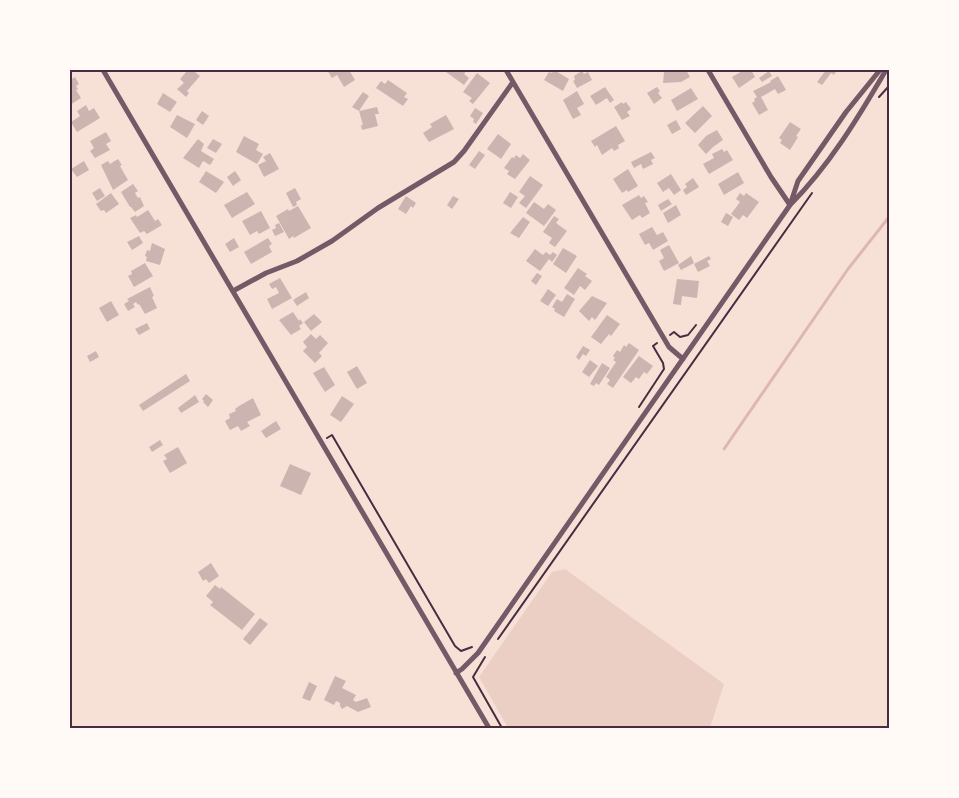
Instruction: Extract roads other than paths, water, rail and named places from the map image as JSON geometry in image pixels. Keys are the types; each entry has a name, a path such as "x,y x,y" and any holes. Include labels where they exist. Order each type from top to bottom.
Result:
{"street":[{"path":"102,70 489,728"},
{"path":"506,70 669,347 683,359"},
{"path":"708,70 770,177 790,205"},
{"path":"790,205 798,181 846,112 880,70"},
{"path":"456,673 478,653 790,205 811,184 857,119 886,70"},
{"path":"233,292 266,273 297,261 332,242 378,208 454,162 464,151 513,82"}],"waterway":[{"path":"724,449 848,269 889,217"}]}
